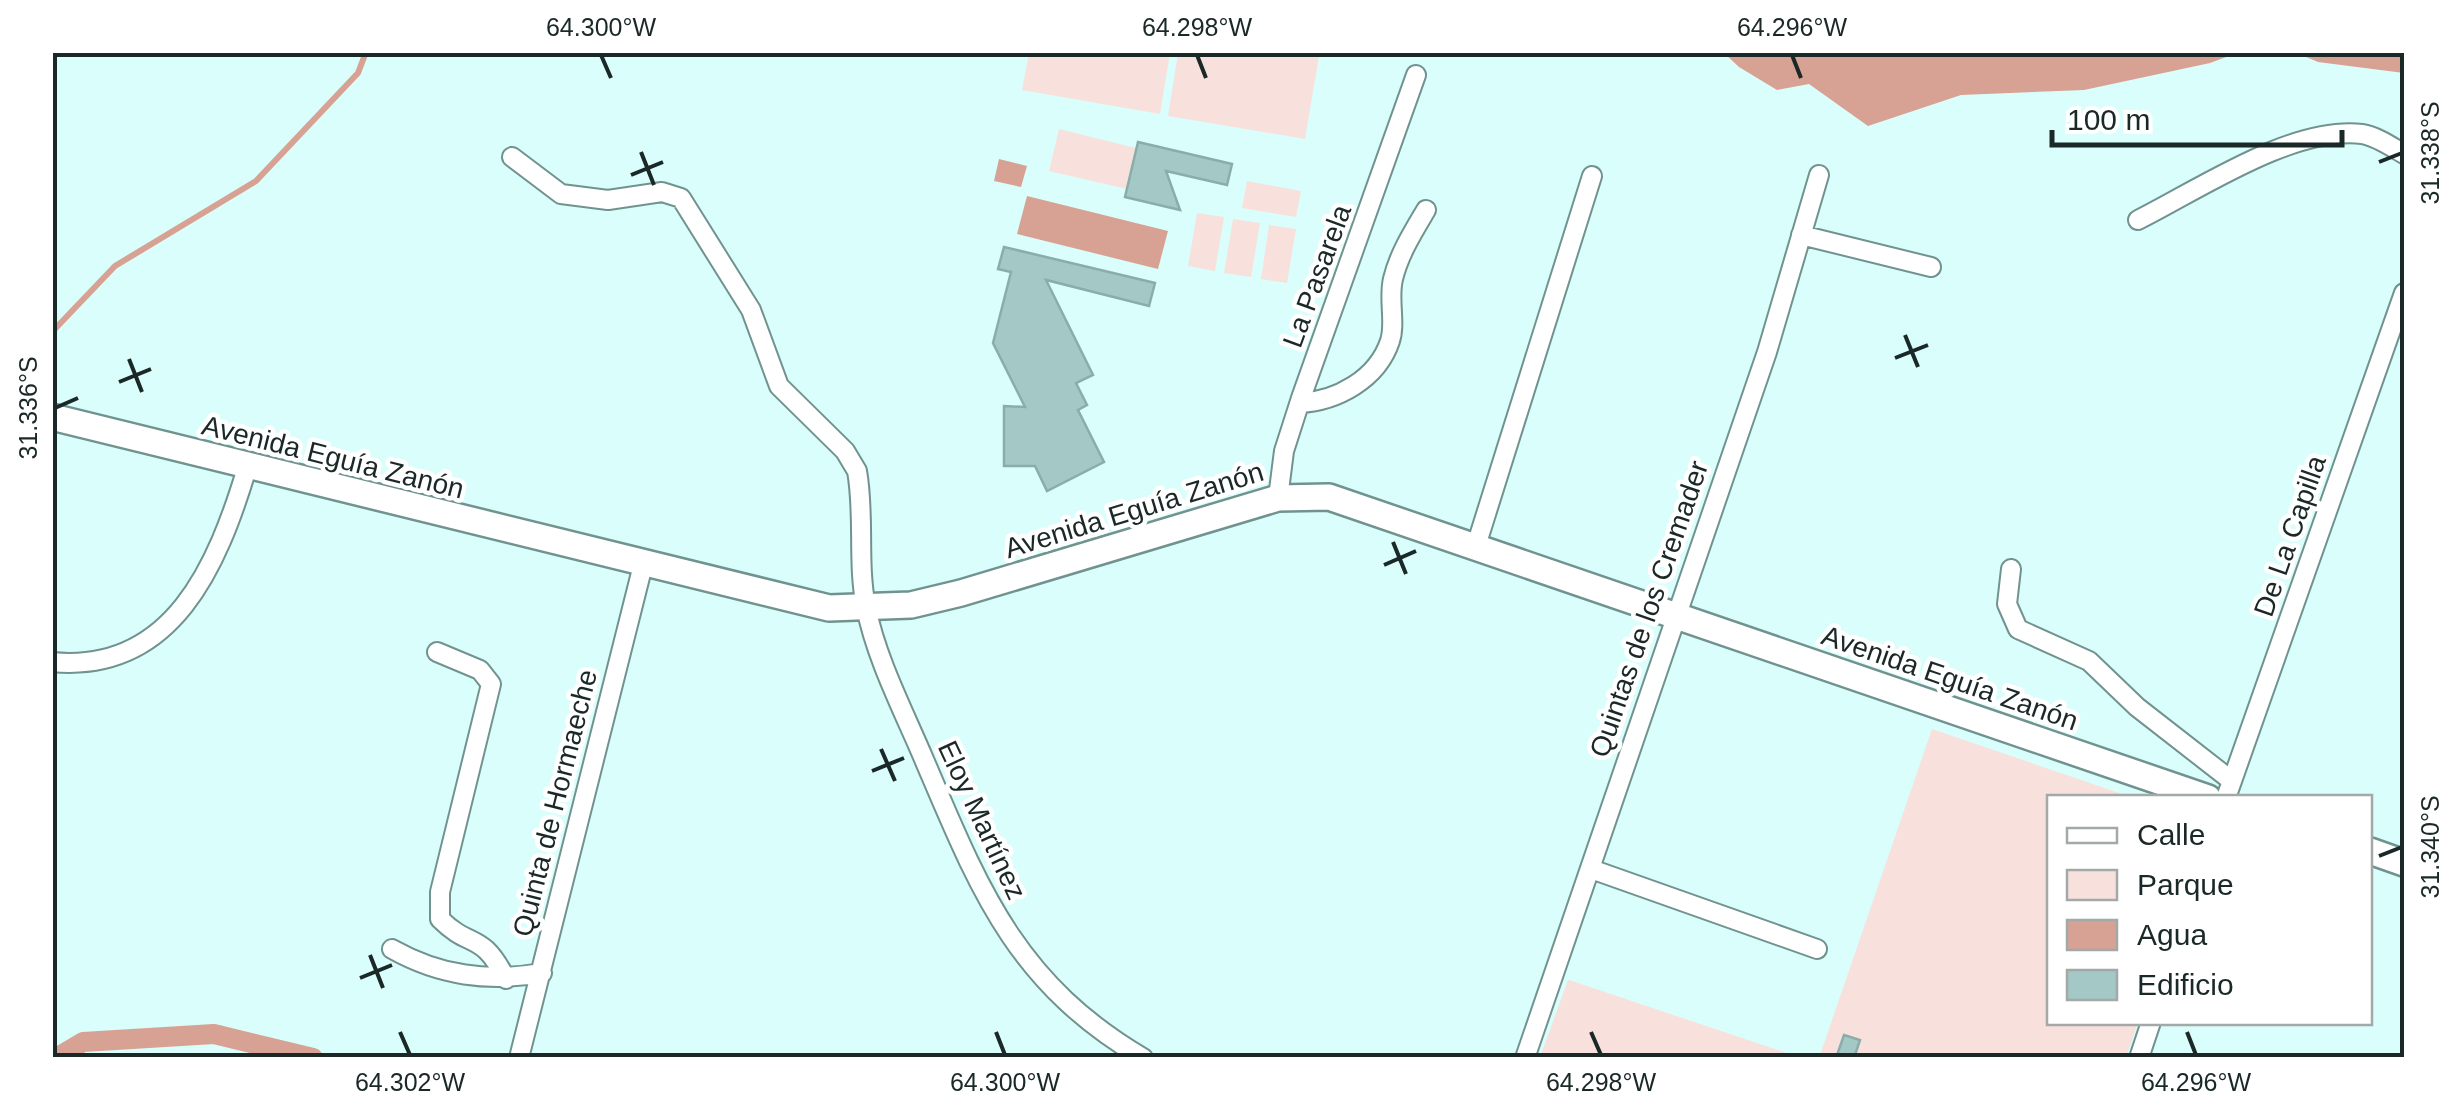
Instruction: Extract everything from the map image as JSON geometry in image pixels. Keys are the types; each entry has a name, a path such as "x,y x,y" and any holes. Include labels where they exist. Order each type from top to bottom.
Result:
{"main road":[{"name":"Avenida Eguía Zanón","path":"52,417 829,608 866,610 961,594 1278,498 1309,494 1346,501 2199,795"},
{"path":"2372,852 2404,863"}],"street":[{"name":"La Pasarela","path":"1278,498 1284,451 1416,75"},
{"path":"2138,220 2286,146 2334,134 2366,134 2404,154"},
{"name":"Eloy Martínez","path":"512,157 560,194 608,200 662,192 681,198 752,310 779,386 844,451 856,470 866,610 908,722 973,874 998,921 1046,984 1113,1040 1143,1058"},
{"name":"Quintas de los Cremader","path":"1525,1058 1767,352 1818,175"},
{"path":"1476,546 1592,176"},
{"path":"1300,403 1343,395 1384,352 1391,340 1393,280 1426,210"},
{"path":"1801,235 1931,267"},
{"name":"De La Capilla","path":"2229,790 2404,293"},
{"path":"52,662 80,664 112,658 161,628 212,568 247,468"},
{"name":"Quinta de Hormaeche","path":"519,1058 644,561"},
{"path":"2011,570 2007,604 2018,629 2089,662 2229,790"},
{"path":"437,652 480,670 491,684 440,892 440,919 451,930 483,943 506,980"},
{"path":"1591,868 1817,949"},
{"path":"392,949 432,967 476,978 506,980 542,974"},
{"path":"2139,1058 2149,1025"}],"green space":[{"path":"1300,52 1319,56 1305,139 1168,116 1178,53"},
{"path":"1029,53 1170,53 1160,114 1022,90"},
{"path":"1059,129 1136,148 1127,189 1049,171"},
{"path":"1247,181 1301,191 1296,217 1242,208"},
{"path":"1197,213 1224,217 1215,271 1188,266"},
{"path":"1233,219 1260,223 1251,277 1224,273"},
{"path":"1269,225 1296,229 1287,283 1261,279"},
{"path":"1932,729 2125,795 2047,795 2047,1025 2137,1025 2126,1057 1819,1058"},
{"path":"1569,980 1799,1057 1540,1057"}],"water":[{"path":"1724,53 2237,53 2210,63 2084,90 1961,95 1868,126 1809,84 1777,90"},
{"path":"2297,53 2404,53 2404,73 2318,62"},
{"path":"999,159 1027,166 1021,187 994,181"},
{"path":"1027,196 1168,231 1158,269 1017,234"}],"building":[{"path":"1138,142 1232,164 1227,185 1166,171 1180,210 1125,197"},
{"path":"1004,247 1155,283 1149,306 1046,280 1093,375 1076,383 1087,405 1078,410 1104,462 1047,491 1035,466 1004,466 1004,406 1025,407 993,343 1011,272 998,269"},
{"path":"1844,1035 1860,1040 1854,1058 1836,1058"}],"waterway":[{"path":"52,332 115,266 256,181 358,73 366,52"},
{"path":"56,1058 83,1042 214,1034 313,1058"}]}
